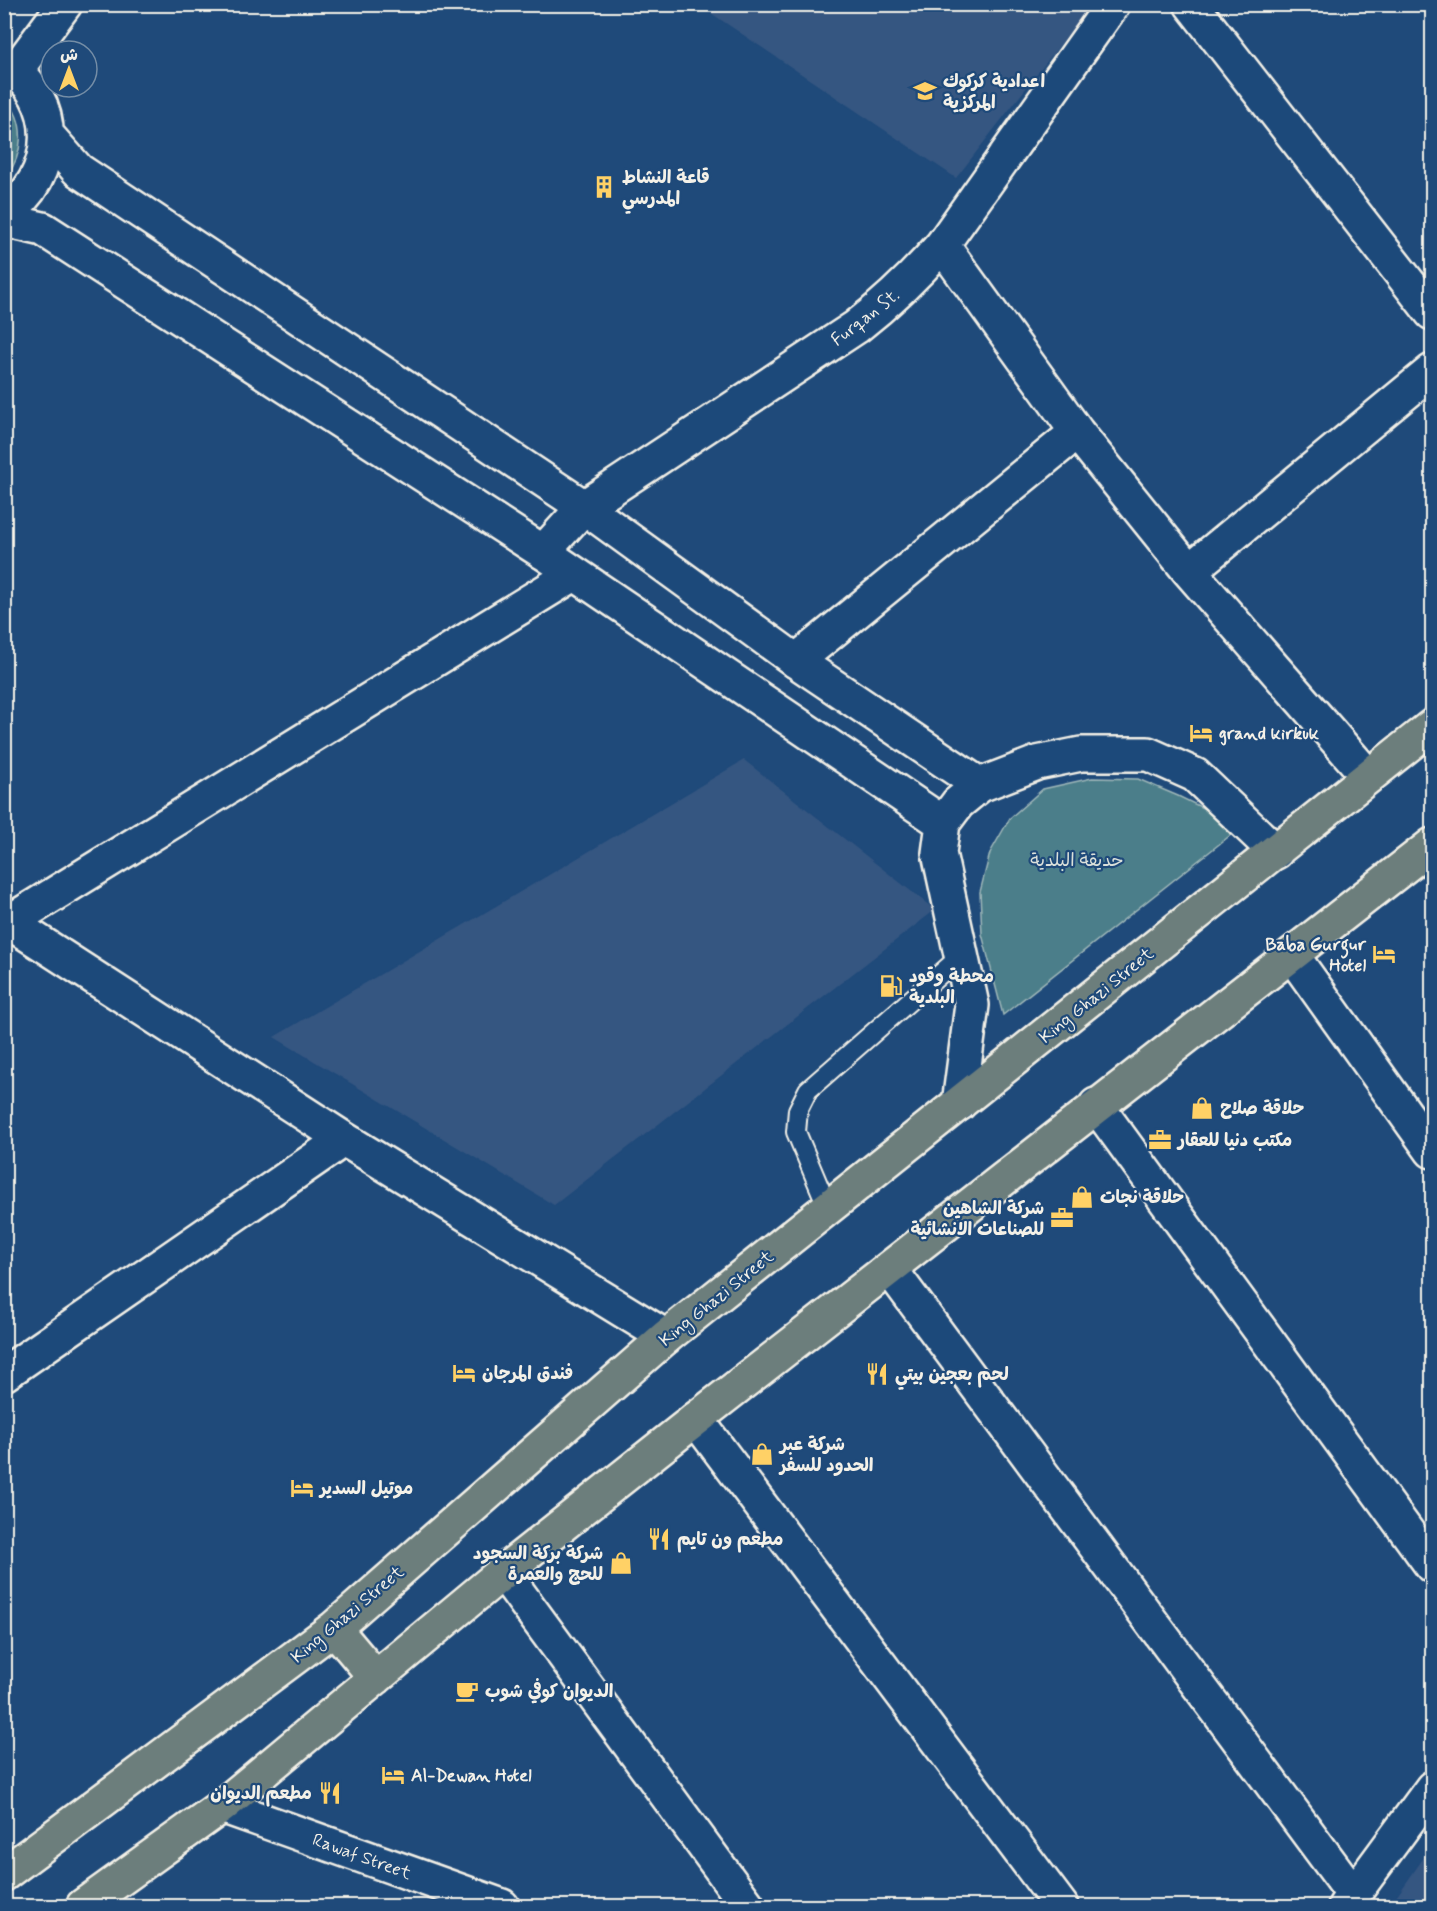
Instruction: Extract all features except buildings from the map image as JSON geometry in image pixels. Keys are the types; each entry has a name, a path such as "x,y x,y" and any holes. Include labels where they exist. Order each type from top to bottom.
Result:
{"main road":[{"name":"King Ghazi Street","path":"4,1874 334,1628 666,1337 1432,726"},
{"path":"82,1906 222,1806 503,1572 1096,1105 1432,845"},
{"path":"334,1628 376,1678"}],"street":[{"path":"4,213 18,204 34,185 44,161 48,136 43,111 32,89 10,67 65,4"},
{"name":"Furqan St.","path":"543,552 584,507 856,327 916,275 942,244 1113,4"},
{"path":"1191,4 1432,314"},
{"path":"48,136 78,170 584,507 796,661 980,785"},
{"path":"4,219 43,229 543,552 943,823"},
{"path":"942,244 1077,432 1189,571 1368,776"},
{"path":"1189,571 1432,371"},
{"path":"796,661 1077,432"},
{"path":"574,574 7,921 344,1139 666,1337"},
{"path":"959,1104 972,1005 939,853 943,823 957,803 980,785 1037,763 1082,754 1148,754 1195,775 1276,852"},
{"path":"1292,955 1432,1150"},
{"path":"1096,1105 1432,1566"},
{"path":"4,1374 344,1139"},
{"path":"890,1269 1349,1901 1432,1788"},
{"path":"696,1419 1061,1906"},
{"path":"503,1572 748,1906"},
{"name":"Rawaf Street","path":"222,1806 502,1906"}],"lane":[{"path":"828,1208 796,1132 798,1110 807,1090 962,955"}],"shaded area":[{"name":"اعدادية كركوك المركزية","path":"699,5 1091,5 956,178"},
{"path":"744,760 935,910 554,1205 274,1037"},
{"path":"1432,1846 1432,1906 1390,1906"}],"green space":[{"path":"5,98 17,117 20,138 16,159 5,179"},
{"name":"حديقة البلدية","path":"1092,778 1138,779 1207,810 1232,834 1003,1015 982,934 980,892 990,853 1010,818 1043,789"}],"place":[{"name":"اعدادية كركوك المركزية","path":"925,91"},
{"name":"قاعة النشاط المدرسي","path":"604,187"},
{"name":"grand kirkuk","path":"1201,733"},
{"name":"Baba Gurgur Hotel","path":"1384,954"},
{"name":"محطة وقود البلدية","path":"891,986"},
{"name":"حلاقة صلاح","path":"1202,1108"},
{"name":"مكتب دنيا للعقار","path":"1160,1140"},
{"name":"حلاقة نجات","path":"1082,1197"},
{"name":"شركة الشاهين للصناعات الانشائية","path":"1062,1218"},
{"name":"فندق المرجان","path":"464,1373"},
{"name":"لحم بعجين بيتي","path":"877,1374"},
{"name":"شركة عبر الحدود للسفر","path":"762,1454"},
{"name":"موتيل السدير","path":"302,1488"},
{"name":"مطعم ون تايم","path":"659,1539"},
{"name":"شركة بركة السجود للحج والعمرة","path":"621,1563"},
{"name":"الديوان كوفي شوب","path":"467,1691"},
{"name":"Al-Dewan Hotel","path":"393,1775"},
{"name":"مطعم الديوان","path":"330,1793"}]}
